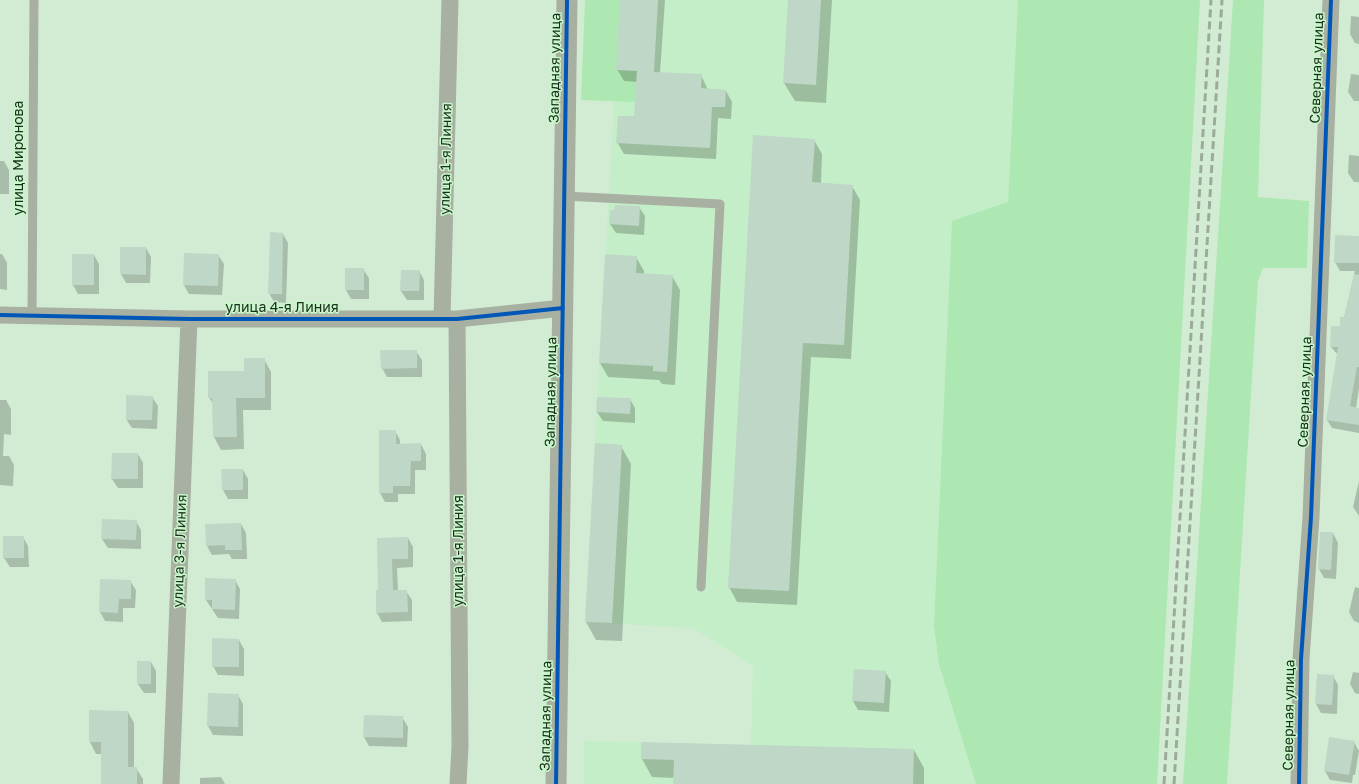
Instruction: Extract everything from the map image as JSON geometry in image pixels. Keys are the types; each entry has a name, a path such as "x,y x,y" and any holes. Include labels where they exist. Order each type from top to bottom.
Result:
{"street":[{"name":"улица 1-я Линия","path":"450,0 450,319 460,739 458,784"},
{"name":"Западная улица","path":"556,784 567,0"},
{"name":"Северная улица","path":"1299,784 1301,659 1311,516 1331,0"},
{"name":"улица 4-я Линия","path":"0,315 32,317 189,319 450,319 563,308"},
{"name":"улица 3-я Линия","path":"171,784 189,319"}],"lane":[{"name":"улица Миронова","path":"32,317 34,0"},
{"path":"565,196 720,204 702,587"}],"shaded area":[{"path":"585,0 1018,0 1008,203 952,222 934,626 939,666 976,784 584,784 584,741 751,745 753,666 693,628 585,622 614,101 581,100"},
{"path":"585,0 620,0 637,71 635,102 581,100"},
{"path":"1018,0 1200,0 1157,784 976,784 939,665 934,626 952,221 1008,202"},
{"path":"1233,0 1264,0 1258,197 1309,201 1307,268 1263,268 1258,281 1227,784 1183,784"}],"building":[{"path":"620,0 658,0 654,72 702,74 701,88 726,90 725,107 712,107 710,148 616,143 618,116 634,116 637,71 616,70"},
{"path":"788,0 821,0 816,85 783,83"},
{"path":"753,135 815,139 812,182 853,185 844,345 803,343 789,591 728,588"},
{"path":"615,205 640,206 639,226 609,224 610,210 614,210"},
{"path":"270,232 283,233 282,294 268,294"},
{"path":"1335,235 1359,236 1359,263 1334,263"},
{"path":"120,247 146,247 146,275 120,274"},
{"path":"184,253 219,254 218,286 183,285"},
{"path":"72,254 94,254 94,285 72,285"},
{"path":"605,254 637,256 636,273 673,275 667,372 653,371 653,366 599,363"},
{"path":"345,268 364,268 364,290 345,290"},
{"path":"401,270 420,270 419,291 400,291"},
{"path":"1354,274 1359,275 1359,367 1357,367 1350,406 1359,408 1359,425 1326,420 1338,347 1330,347 1331,326 1340,326 1340,317 1344,317"},
{"path":"380,350 417,350 417,368 381,369"},
{"path":"244,358 265,358 265,398 236,398 237,437 213,437 212,398 208,398 208,371 244,371"},
{"path":"126,395 153,396 152,420 126,420"},
{"path":"597,397 631,398 630,414 596,412"},
{"path":"379,430 396,430 396,444 421,443 421,461 411,461 410,486 393,486 393,493 379,493"},
{"path":"595,443 622,445 612,623 585,622"},
{"path":"112,453 138,453 138,479 111,479"},
{"path":"221,469 243,469 243,490 222,490"},
{"path":"102,519 137,520 136,540 101,539"},
{"path":"241,523 242,550 225,550 225,545 206,546 205,524"},
{"path":"1320,532 1333,532 1331,570 1318,569"},
{"path":"3,536 24,536 24,558 3,558"},
{"path":"408,537 408,559 392,559 393,590 407,590 408,612 376,613 376,590 378,590 377,538"},
{"path":"205,578 236,579 235,610 212,609 212,600 205,600"},
{"path":"100,579 131,580 131,599 119,599 118,613 99,612"},
{"path":"212,638 239,639 239,667 212,667"},
{"path":"137,661 151,661 151,684 137,684"},
{"path":"854,669 886,671 884,703 852,701"},
{"path":"1317,674 1334,675 1332,705 1315,704"},
{"path":"208,693 239,694 238,727 207,726"},
{"path":"89,710 128,711 128,767 137,767 137,784 101,784 101,742 89,742"},
{"path":"364,715 403,716 403,738 363,737"},
{"path":"1329,737 1355,741 1349,775 1324,771"},
{"path":"641,742 914,749 913,784 673,784 674,760 641,759"}],"railway":[{"path":"1164,784 1211,0"},
{"path":"1174,784 1222,0"}],"cycle path":[{"path":"556,784 567,0"},
{"path":"1299,784 1301,659 1311,517 1331,0"},
{"path":"0,315 189,319 457,319 563,308"}]}
